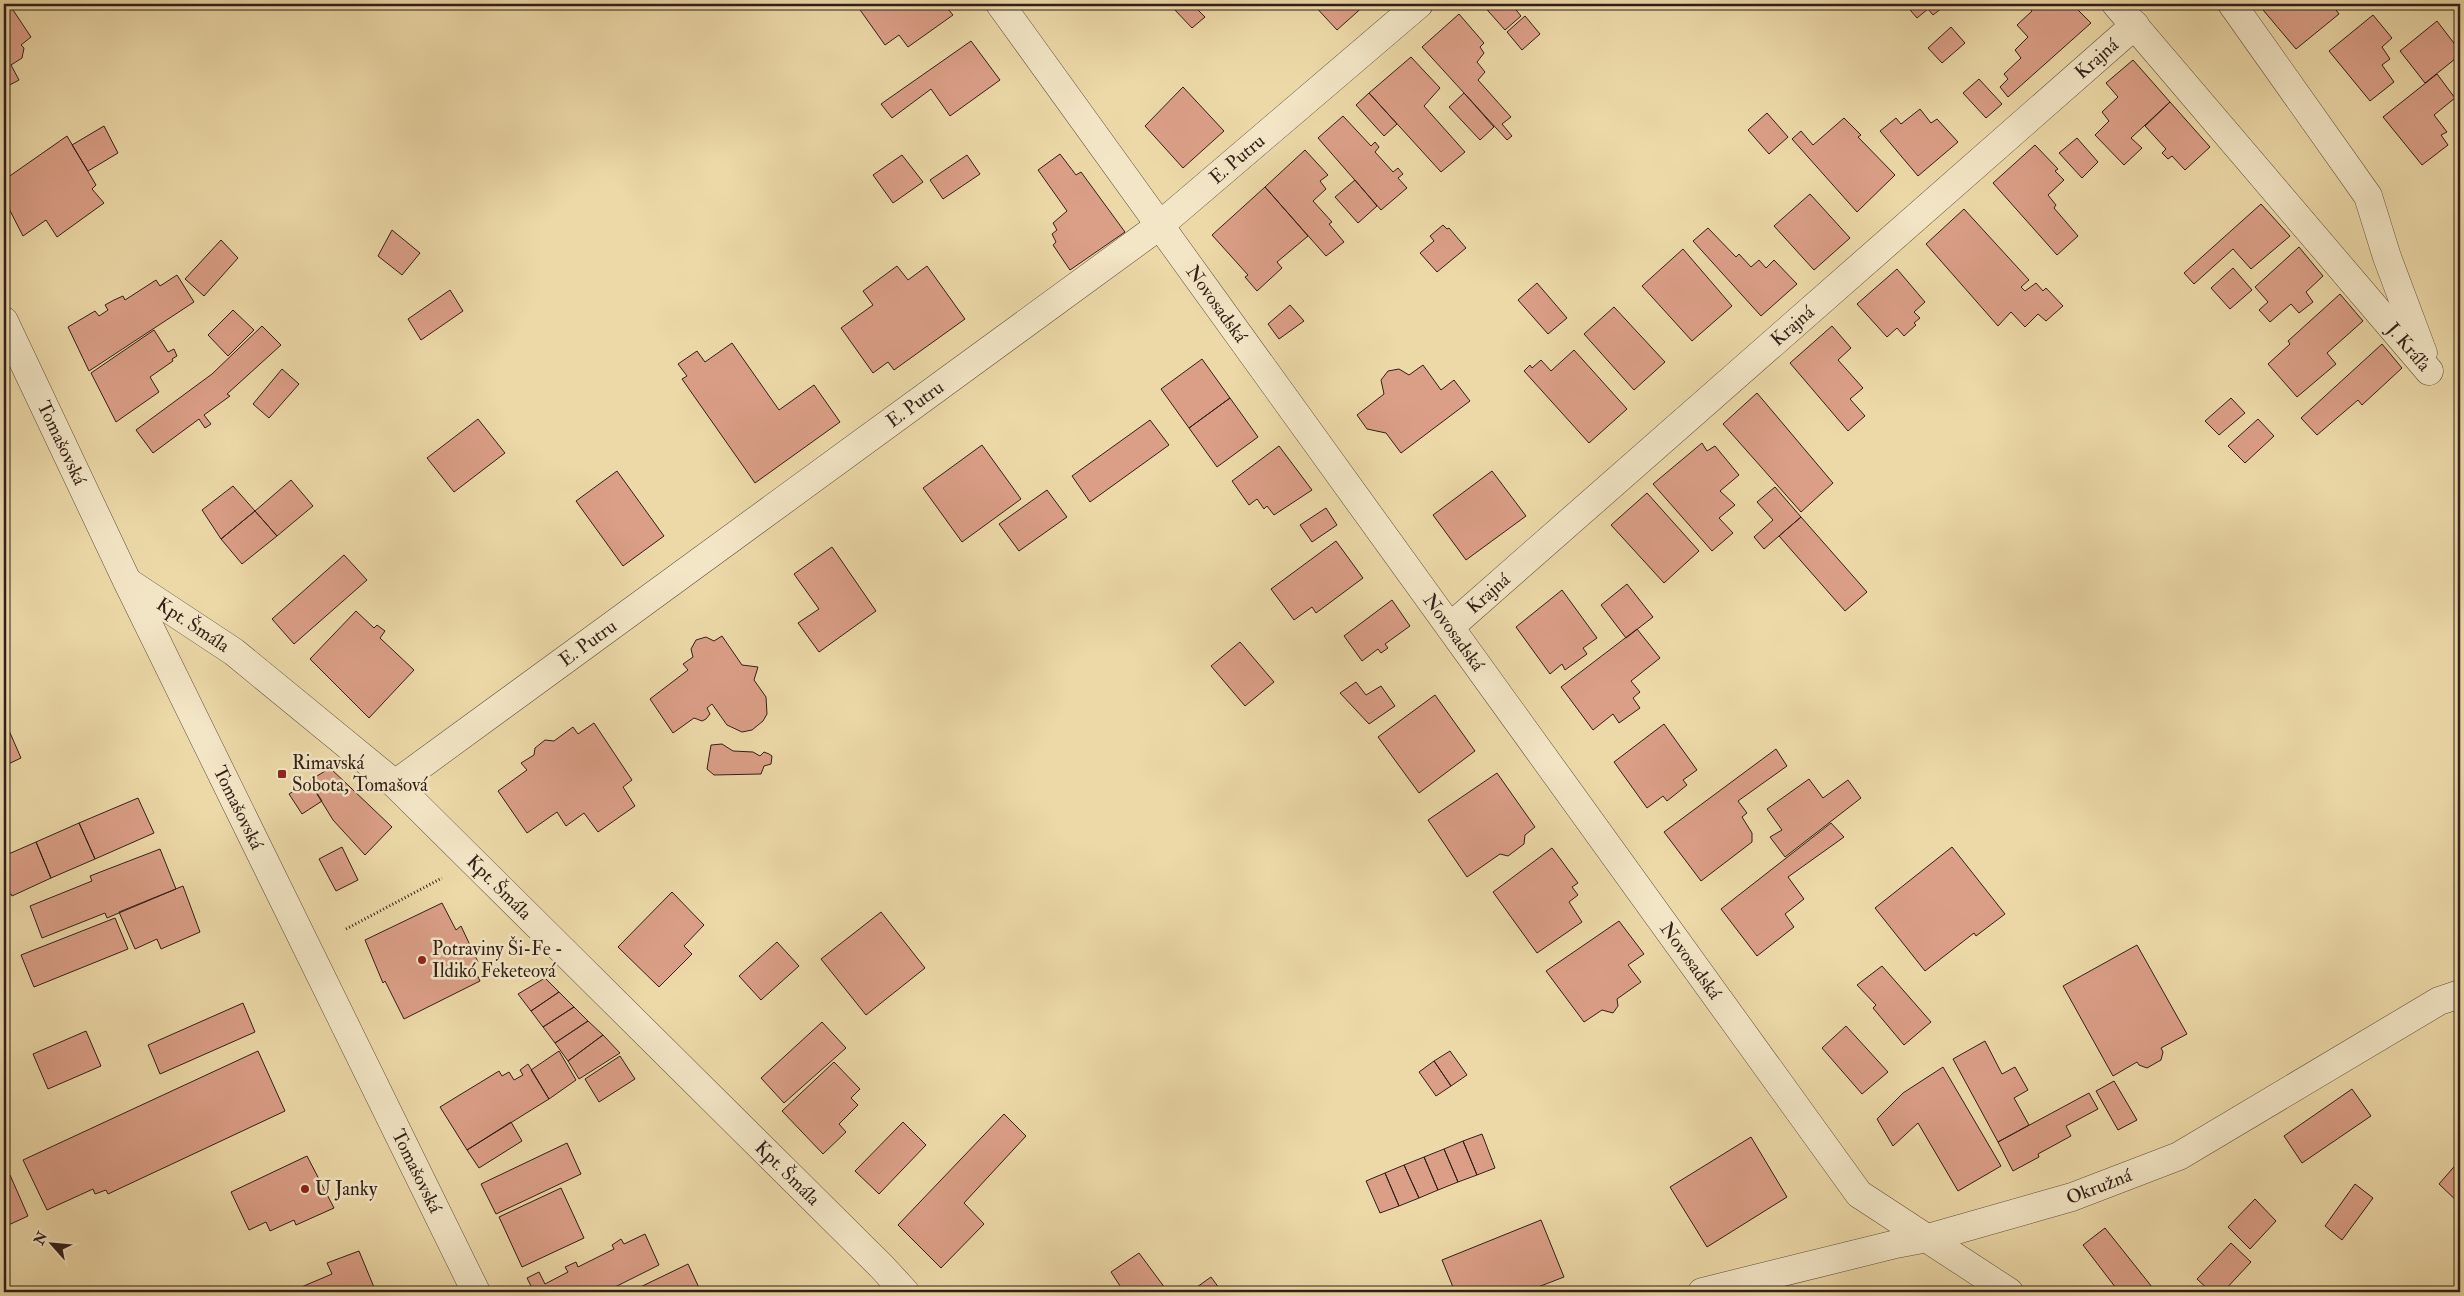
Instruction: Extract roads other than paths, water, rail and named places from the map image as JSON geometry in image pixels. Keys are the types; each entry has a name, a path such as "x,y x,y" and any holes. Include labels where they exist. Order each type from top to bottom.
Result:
{"street":[{"name":"Novosadská","path":"1000,4 1859,1194 2008,1292"},
{"name":"E. Putru","path":"395,784 1159,226 1419,4"},
{"name":"J. Kráľa","path":"2116,4 2430,371 2387,257 2368,196 2232,4"},
{"name":"Krajná","path":"1450,627 2135,26"},
{"name":"Tomašovská","path":"4,321 127,581 476,1292"},
{"name":"Kpt. Šmála","path":"127,581 234,652 395,784 906,1292"},
{"name":"Okružná","path":"1702,1292 1886,1246 1928,1238 2072,1197 2179,1156 2439,1001 2460,994"}],"place":[{"name":"Rimavská Sobota, Tomašová","path":"282,774"},
{"name":"Potraviny Ši-Fe - Ildikó Feketeová","path":"422,960"},
{"name":"U Janky","path":"305,1189"}]}
